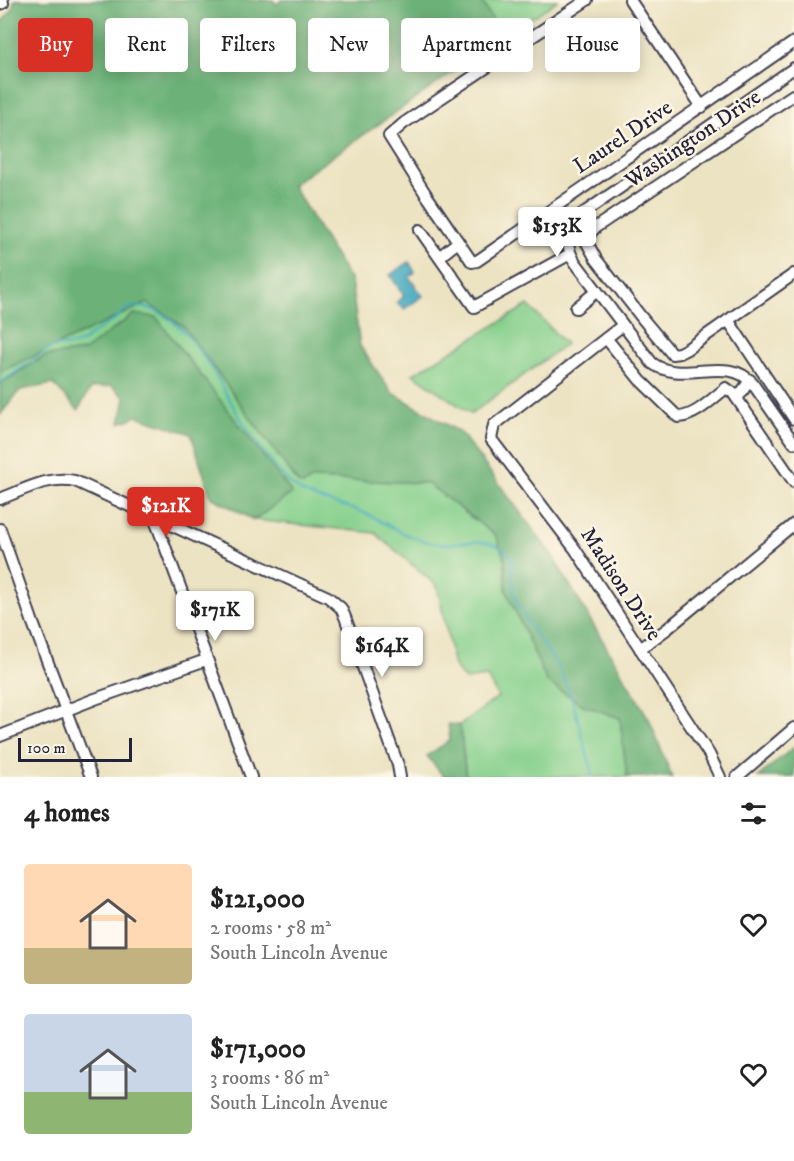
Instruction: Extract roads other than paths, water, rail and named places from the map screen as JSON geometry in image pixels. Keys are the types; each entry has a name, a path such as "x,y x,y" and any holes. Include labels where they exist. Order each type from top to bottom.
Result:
{"street":[{"path":"0,4 3,3 2,0"},
{"path":"439,257 458,242 388,136 587,0"},
{"path":"630,0 702,107"},
{"name":"Laurel Drive","path":"458,242 472,262 477,261 794,42"},
{"path":"794,68 582,214 575,221 569,234 570,254 649,360 669,372 728,370 741,373 750,380 794,443"},
{"path":"781,78 791,97"},
{"name":"Washington Drive","path":"669,351 592,252 586,241 592,231 791,97"},
{"path":"593,180 607,197"},
{"path":"420,230 474,308 570,254"},
{"path":"649,360 669,351 682,351 794,274"},
{"path":"576,308 597,291"},
{"path":"728,320 794,418"},
{"path":"623,326 606,338 640,380 678,417 686,417 726,388 737,399 794,482"},
{"name":"Madison Drive","path":"606,338 494,425 491,439 575,549 714,762 717,773"},
{"path":"737,399 750,380"},
{"path":"0,499 51,480 67,479 83,484 328,597 341,608 345,617 399,765 400,777"},
{"path":"154,517 251,777"},
{"path":"640,649 794,524"},
{"path":"0,529 92,777"},
{"path":"0,736 206,660"},
{"path":"737,777 794,728"}],"water":[{"path":"409,262 415,272 409,277 423,296 404,309 397,302 404,296 390,275"}],"waterway":[{"path":"0,383 47,350 84,341 129,307 148,308 166,317 183,330 198,348 260,447 284,477 299,490 316,498 362,512 421,540 442,544 485,542 500,547 507,553 513,568 515,597 567,685 592,769 591,777"}]}
